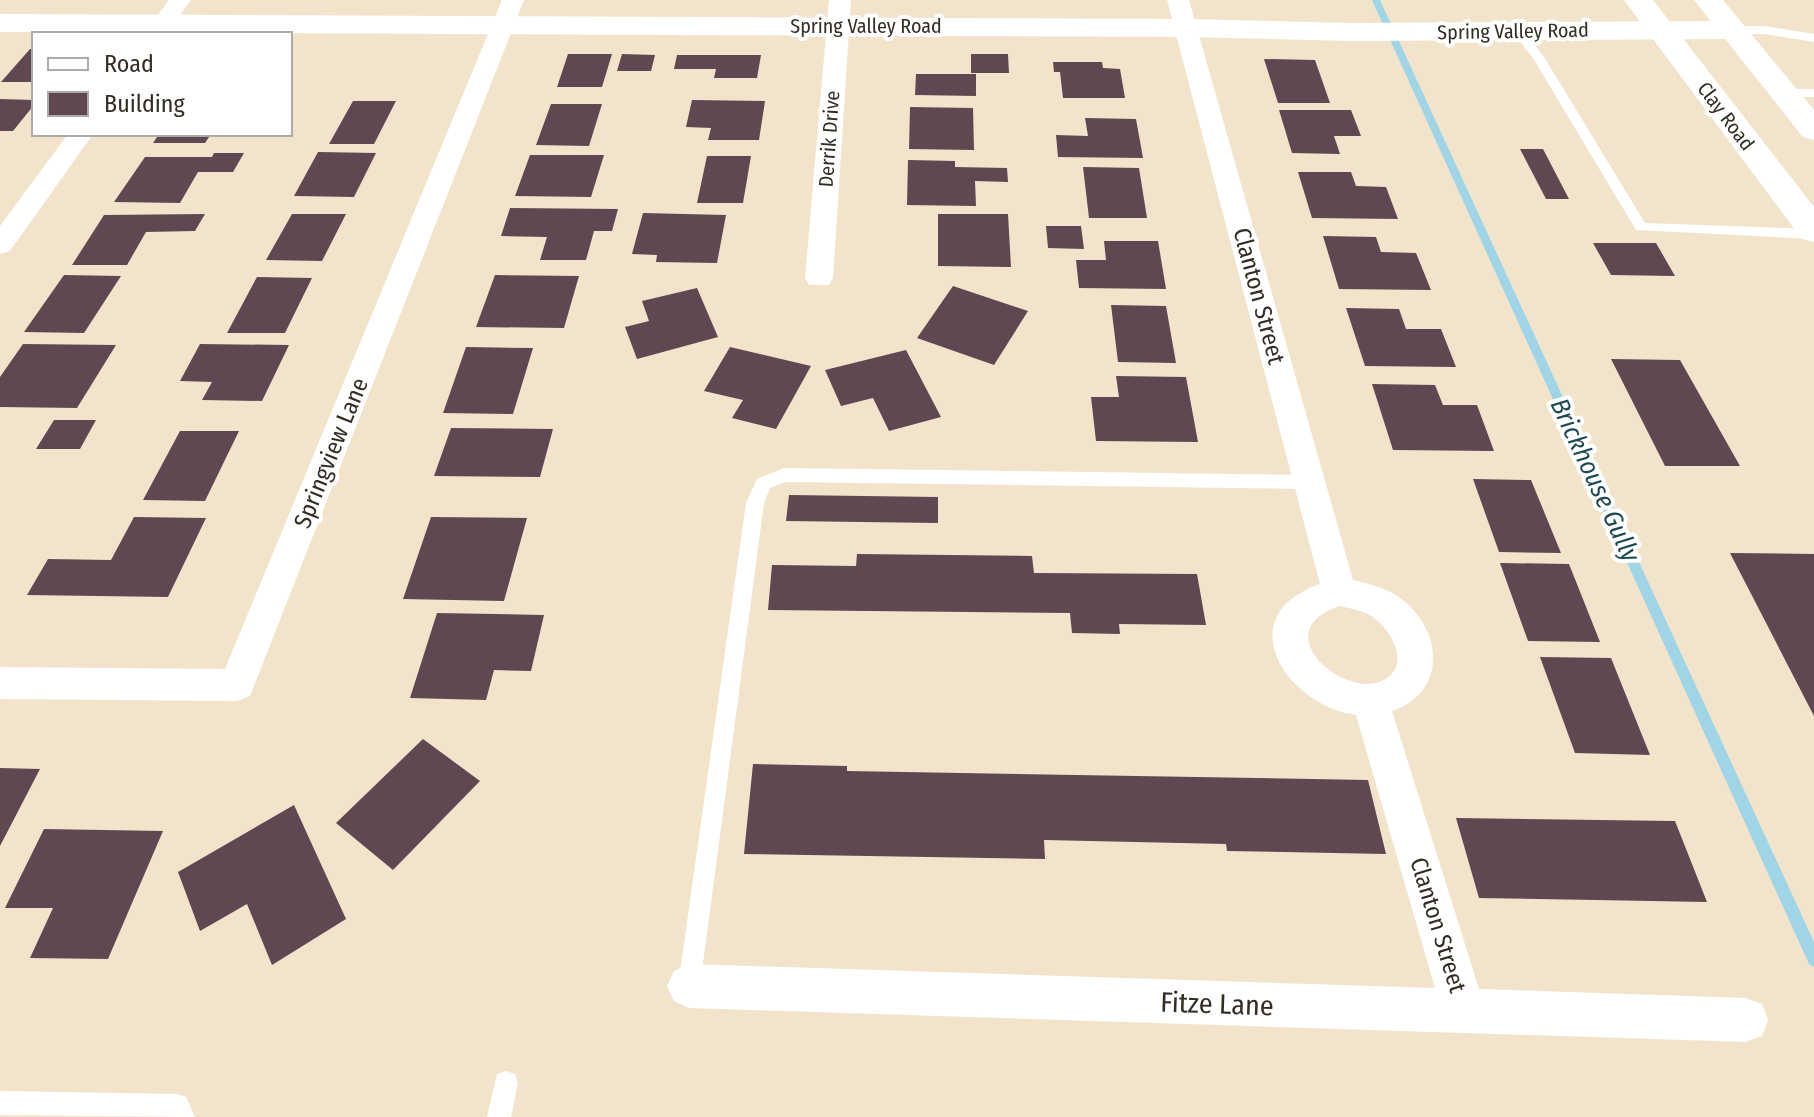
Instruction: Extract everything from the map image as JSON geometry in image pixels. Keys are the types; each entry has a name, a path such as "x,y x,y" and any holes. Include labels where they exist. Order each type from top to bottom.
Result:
{"street":[{"path":"158,29 180,0"},
{"name":"Clay Road","path":"1638,0 1814,233"},
{"path":"1708,0 1814,130"},
{"name":"Spring Valley Road","path":"0,23 158,29 508,12 1182,14 1350,32 1731,30"},
{"name":"Springview Lane","path":"0,683 237,685 508,12"},
{"name":"Derrik Drive","path":"819,278 839,13"},
{"name":"Clanton Street","path":"1182,14 1339,592"},
{"path":"0,245 80,136"},
{"path":"1339,592 1363,596 1386,607 1404,624 1415,644 1417,664 1409,682 1393,695 1370,700 1344,697 1319,685 1300,667 1289,645 1289,624 1298,607 1316,596 1339,592"},
{"name":"Clanton Street","path":"1370,700 1464,1012"},
{"name":"Fitze Lane","path":"689,986 1746,1020"}],"lane":[{"path":"1731,30 1764,30 1814,38"},
{"path":"1518,31 1538,57 1641,227 1814,233"},
{"path":"1783,93 1814,93"},
{"path":"689,986 755,503 763,484 784,475 1309,482"},
{"path":"499,1117 506,1083"},
{"path":"0,1103 177,1106 183,1117"}],"building":[{"path":"30,49 32,49 32,82 1,82"},
{"path":"568,54 612,54 602,87 557,87"},
{"path":"622,54 655,55 651,71 617,71"},
{"path":"971,54 1008,54 1009,73 971,73"},
{"path":"677,55 761,55 757,78 714,78 716,69 674,69"},
{"path":"1264,59 1315,60 1330,103 1278,103"},
{"path":"1053,62 1102,62 1103,68 1120,69 1125,98 1063,98 1060,72 1054,72"},
{"path":"916,74 976,74 976,96 915,95"},
{"path":"0,99 32,100 32,107 13,131 0,131"},
{"path":"692,100 765,101 759,140 708,140 711,128 686,127"},
{"path":"353,101 396,101 374,144 329,144"},
{"path":"551,104 602,104 589,146 536,145"},
{"path":"910,107 973,108 974,150 909,149"},
{"path":"1279,110 1351,110 1361,136 1334,136 1340,154 1292,153"},
{"path":"1085,118 1136,119 1143,158 1058,157 1056,135 1088,136"},
{"path":"158,136 210,136 205,143 153,143"},
{"path":"1520,149 1543,149 1569,199 1546,199"},
{"path":"318,152 376,153 354,197 294,196"},
{"path":"214,153 244,153 233,172 198,172 180,203 114,202 145,157 212,157"},
{"path":"530,155 604,155 591,197 515,196"},
{"path":"707,156 751,156 743,203 697,203"},
{"path":"908,160 955,161 955,167 1007,168 1008,182 975,181 976,206 907,205"},
{"path":"1083,167 1139,168 1147,218 1089,218"},
{"path":"1298,172 1351,172 1356,186 1386,187 1398,219 1312,218"},
{"path":"510,208 618,209 612,231 594,231 586,260 540,260 547,237 501,236"},
{"path":"643,213 726,215 717,263 656,262 657,255 632,254"},
{"path":"205,214 195,231 146,232 127,265 72,265 104,215"},
{"path":"292,214 346,214 322,261 266,260"},
{"path":"938,214 1008,214 1011,267 938,266"},
{"path":"1046,226 1081,226 1084,249 1048,248"},
{"path":"1323,236 1376,237 1381,252 1416,253 1431,290 1339,289"},
{"path":"1104,241 1158,241 1166,289 1079,288 1076,260 1106,260"},
{"path":"1593,243 1656,243 1675,276 1611,275"},
{"path":"64,275 121,276 84,333 24,332"},
{"path":"495,275 579,276 564,328 476,327"},
{"path":"257,277 312,278 285,333 227,333"},
{"path":"953,286 1028,311 994,365 917,338"},
{"path":"697,288 718,337 637,359 625,327 649,321 642,301"},
{"path":"1111,305 1166,306 1176,363 1118,362"},
{"path":"1346,308 1399,309 1406,329 1441,329 1456,367 1365,366"},
{"path":"23,344 116,345 77,408 0,407 0,377"},
{"path":"200,344 289,345 262,401 202,400 212,382 180,381"},
{"path":"466,347 533,348 513,414 443,413"},
{"path":"730,347 811,366 776,429 732,418 743,400 704,391"},
{"path":"906,350 941,417 889,431 873,398 841,406 825,370"},
{"path":"1611,359 1680,360 1740,466 1665,466"},
{"path":"1116,376 1186,377 1198,442 1096,441 1091,397 1119,397"},
{"path":"1372,384 1435,385 1443,405 1477,405 1494,451 1393,450"},
{"path":"54,420 96,420 80,449 36,449"},
{"path":"451,428 553,429 540,477 434,476"},
{"path":"180,431 239,431 205,501 143,500"},
{"path":"1473,479 1531,480 1561,553 1499,552"},
{"path":"789,495 938,497 938,523 786,521"},
{"path":"134,517 206,518 168,597 27,595 48,559 111,560"},
{"path":"431,517 527,518 504,601 403,599"},
{"path":"1730,553 1814,554 1814,716"},
{"path":"857,554 1032,556 1034,573 1197,574 1206,625 1119,624 1120,634 1072,633 1070,613 768,610 772,565 856,566"},
{"path":"1500,563 1569,564 1600,642 1528,641"},
{"path":"437,613 544,615 531,671 494,670 486,700 410,698"},
{"path":"1540,657 1611,658 1650,755 1575,753"},
{"path":"423,739 480,781 393,870 336,823"},
{"path":"753,764 847,766 847,771 1368,780 1386,854 1227,851 1226,844 1044,840 1045,859 744,854"},
{"path":"0,768 40,769 0,846"},
{"path":"294,805 346,919 272,965 247,904 200,931 178,872"},
{"path":"1456,818 1675,821 1707,902 1479,898"},
{"path":"44,829 163,831 108,959 30,958 53,908 5,908"}],"waterway":[{"name":"Brickhouse Gully","path":"1376,0 1814,959"}]}
